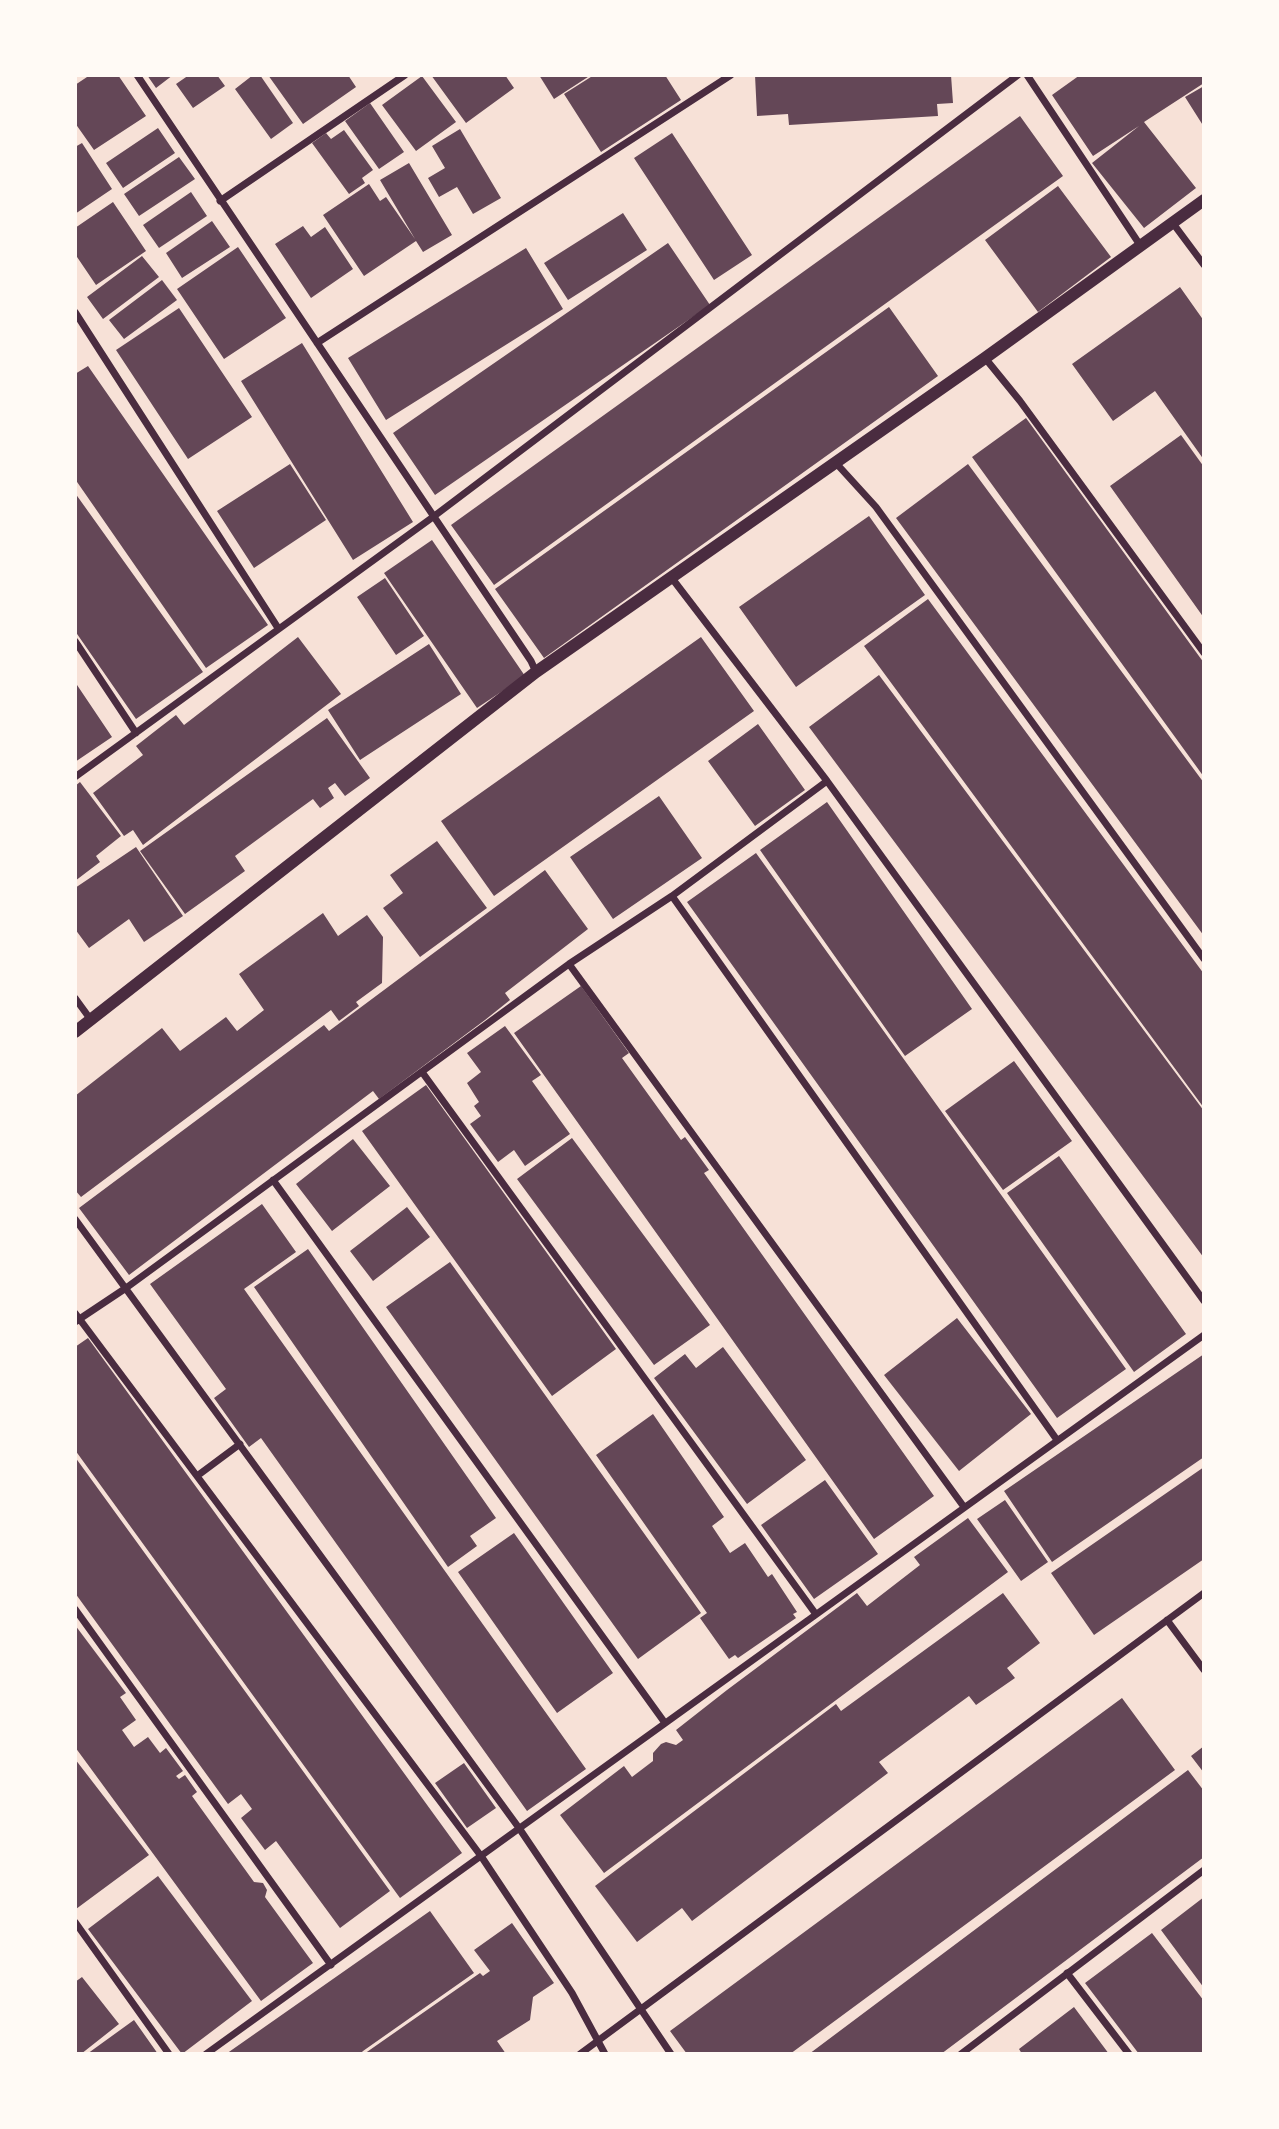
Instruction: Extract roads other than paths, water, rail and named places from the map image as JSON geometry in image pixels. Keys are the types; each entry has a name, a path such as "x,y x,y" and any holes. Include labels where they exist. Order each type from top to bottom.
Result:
{"street":[{"path":"137,75 536,672"},
{"path":"220,201 405,75"},
{"path":"317,343 730,75"},
{"path":"75,776 433,517 1018,75"},
{"path":"1027,75 1140,245"},
{"path":"75,1032 536,672 985,358 1204,200"},
{"path":"1172,222 1204,265"},
{"path":"75,313 278,628"},
{"path":"985,358 1020,401 1204,653"},
{"path":"835,462 876,507 1204,959"},
{"path":"671,577 827,781 1204,1301"},
{"path":"75,641 136,733"},
{"path":"605,2054 572,1993 481,1856 77,1318 126,1288 569,964 672,896 827,781"},
{"path":"672,896 1057,1440"},
{"path":"569,964 964,1507"},
{"path":"75,998 91,1020"},
{"path":"422,1072 815,1613"},
{"path":"273,1180 665,1723"},
{"path":"75,1219 519,1828 671,2054"},
{"path":"206,2054 1204,1335"},
{"path":"197,1476 240,1444"},
{"path":"580,2054 1204,1593"},
{"path":"75,1609 331,1965"},
{"path":"1167,1620 1204,1670"},
{"path":"961,2054 1204,1870"},
{"path":"75,1922 169,2054"},
{"path":"1067,1973 1129,2054"}]}
